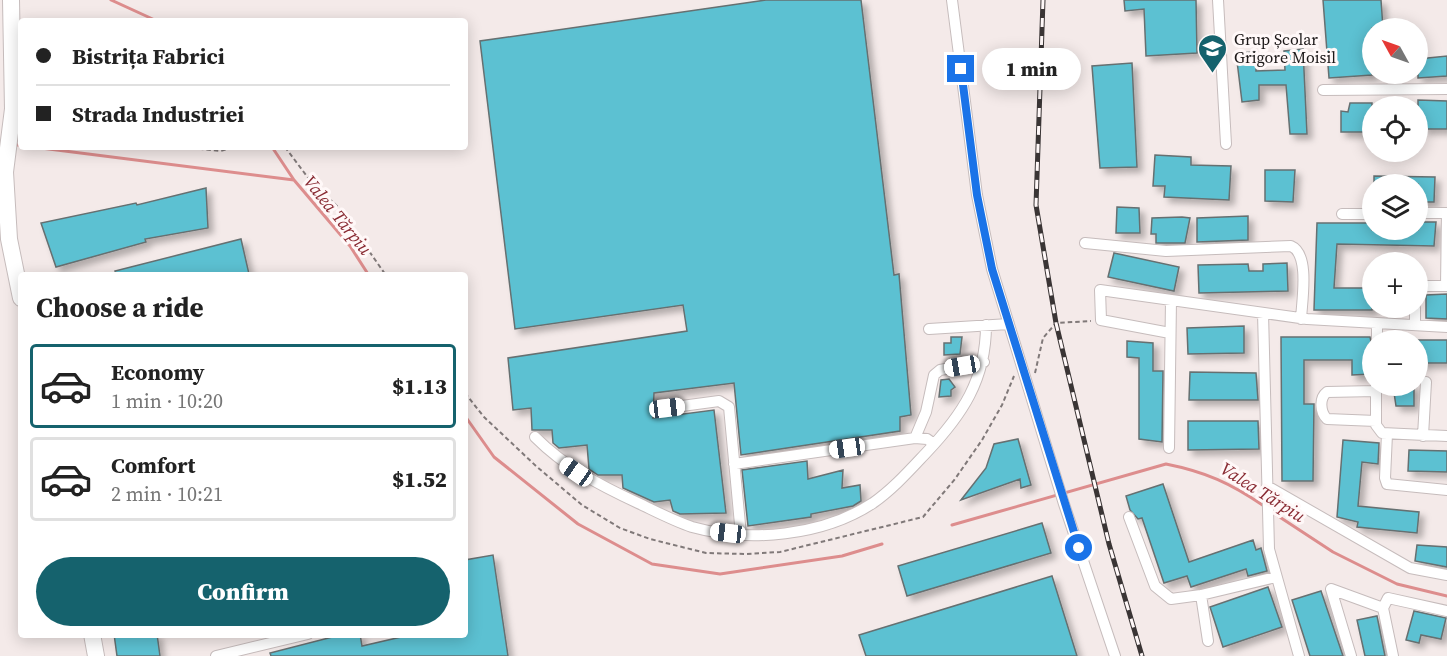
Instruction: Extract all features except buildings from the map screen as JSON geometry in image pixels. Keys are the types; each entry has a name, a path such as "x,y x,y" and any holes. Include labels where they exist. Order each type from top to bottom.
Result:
{"highway":[{"path":"12,7 6,109 10,126 3,171 9,239 18,283"},
{"path":"93,638 96,656"}],"street":[{"path":"952,0 977,195 992,269 1064,504 1115,656"},
{"path":"1218,0 1226,144"},
{"path":"1323,90 1447,89"},
{"path":"1428,213 1447,213 1446,286 1428,286"},
{"path":"1342,214 1362,214"},
{"path":"1085,243 1166,251 1291,246 1298,249 1303,258 1301,319"},
{"path":"1170,333 1101,320 1100,290 1301,319 1447,327"},
{"path":"1169,448 1172,300"},
{"path":"1263,313 1268,535 1276,577 1299,656"},
{"path":"1415,318 1415,325"},
{"path":"1377,323 1377,330"},
{"path":"929,329 1010,324"},
{"path":"535,437 563,463 610,491 690,526 741,535 792,531 847,517 894,487 961,412 984,362 986,325"},
{"path":"915,438 926,412 934,375 940,370 984,362"},
{"path":"1362,389 1330,390 1323,395 1323,414 1327,419 1376,421"},
{"path":"1376,396 1377,430 1387,434 1447,436"},
{"path":"1423,436 1425,396"},
{"path":"667,408 718,401 729,407 741,535"},
{"path":"1387,434 1385,478 1387,484 1447,490"},
{"path":"734,464 915,438 927,439 934,444"},
{"path":"1267,486 1410,568 1447,575"},
{"path":"1129,517 1155,586 1171,598 1201,596 1276,577"},
{"path":"1351,656 1331,589 1383,609"},
{"path":"1201,596 1208,641"},
{"path":"1393,656 1383,609 1388,598 1447,611"},
{"path":"216,656 291,638"}],"path":[{"path":"287,150 309,179 339,208 384,272"},
{"path":"1030,390 1043,338 1056,324 1101,320"},
{"path":"468,397 484,417 536,466 582,505 620,528 650,539 706,553 780,552 923,517 955,479 982,440 1002,405 1021,359"}],"waterway":[{"path":"111,0 150,18"},
{"name":"Valea Tărpiu","path":"57,150 294,180 350,246 367,272"},
{"path":"274,150 294,180"},
{"name":"Valea Tărpiu","path":"468,420 494,457 578,524 652,564 720,574 842,556 882,544"},
{"name":"Valea Tărpiu","path":"952,525 1166,464 1217,479 1264,506"},
{"name":"Valea Tărpiu","path":"1272,512 1333,552 1397,584 1447,596"}],"railway":[{"path":"1043,0 1036,205 1056,323 1109,544 1142,656"}],"place":[{"name":"Grup Școlar Grigore Moisil","path":"1213,74"}],"route":[{"path":"961,69 977,195 992,269 1079,548"}]}
